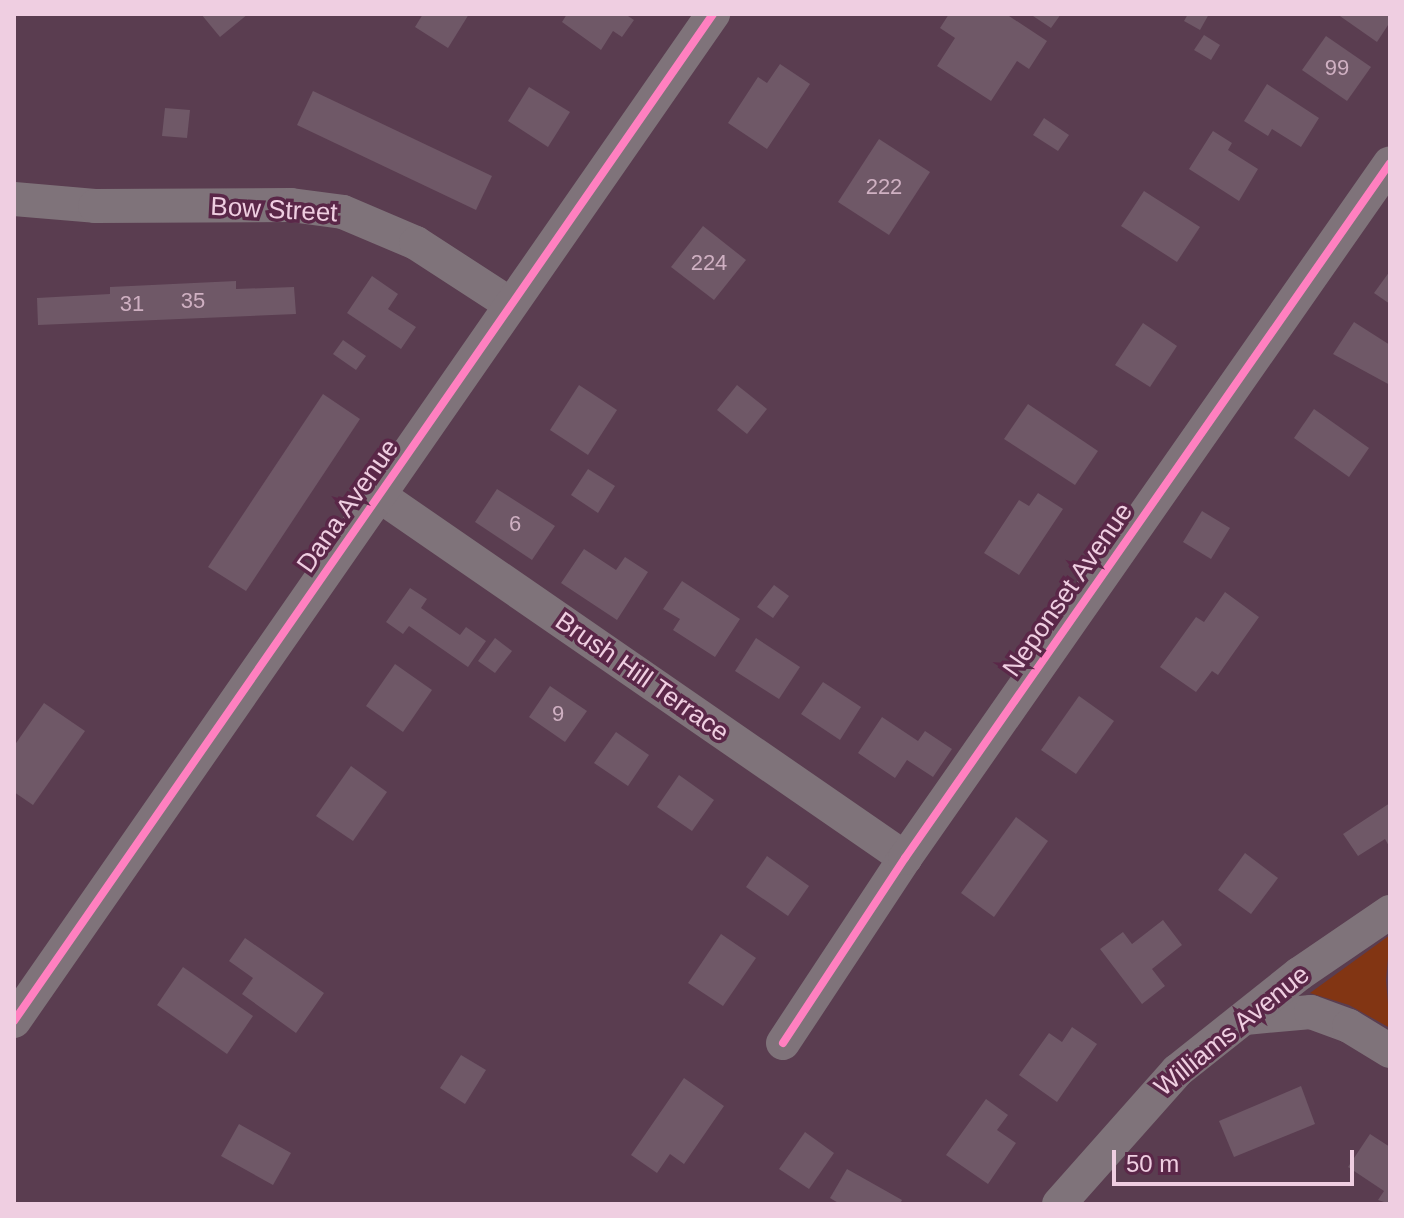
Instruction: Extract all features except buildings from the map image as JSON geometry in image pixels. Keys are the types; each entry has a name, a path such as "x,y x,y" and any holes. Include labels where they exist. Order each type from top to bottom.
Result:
{"street":[{"name":"Dana Avenue","path":"14,1021 713,14"},
{"name":"Neponset Avenue","path":"783,1043 905,858 1390,163"},
{"name":"Bow Street","path":"14,199 95,206 278,205 343,212 416,243 510,304"},
{"name":"Brush Hill Terrace","path":"380,496 905,858"},
{"name":"Williams Avenue","path":"1059,1204 1148,1100 1237,1020 1390,912"},
{"path":"1237,1020 1273,1012 1311,1012 1349,1026 1390,1051"}],"shaded area":[{"path":"1390,935 1386,980 1390,1028 1349,1005 1310,993"}],"cycle path":[{"path":"14,1021 713,14"},
{"path":"783,1043 905,858 1390,163"}]}
